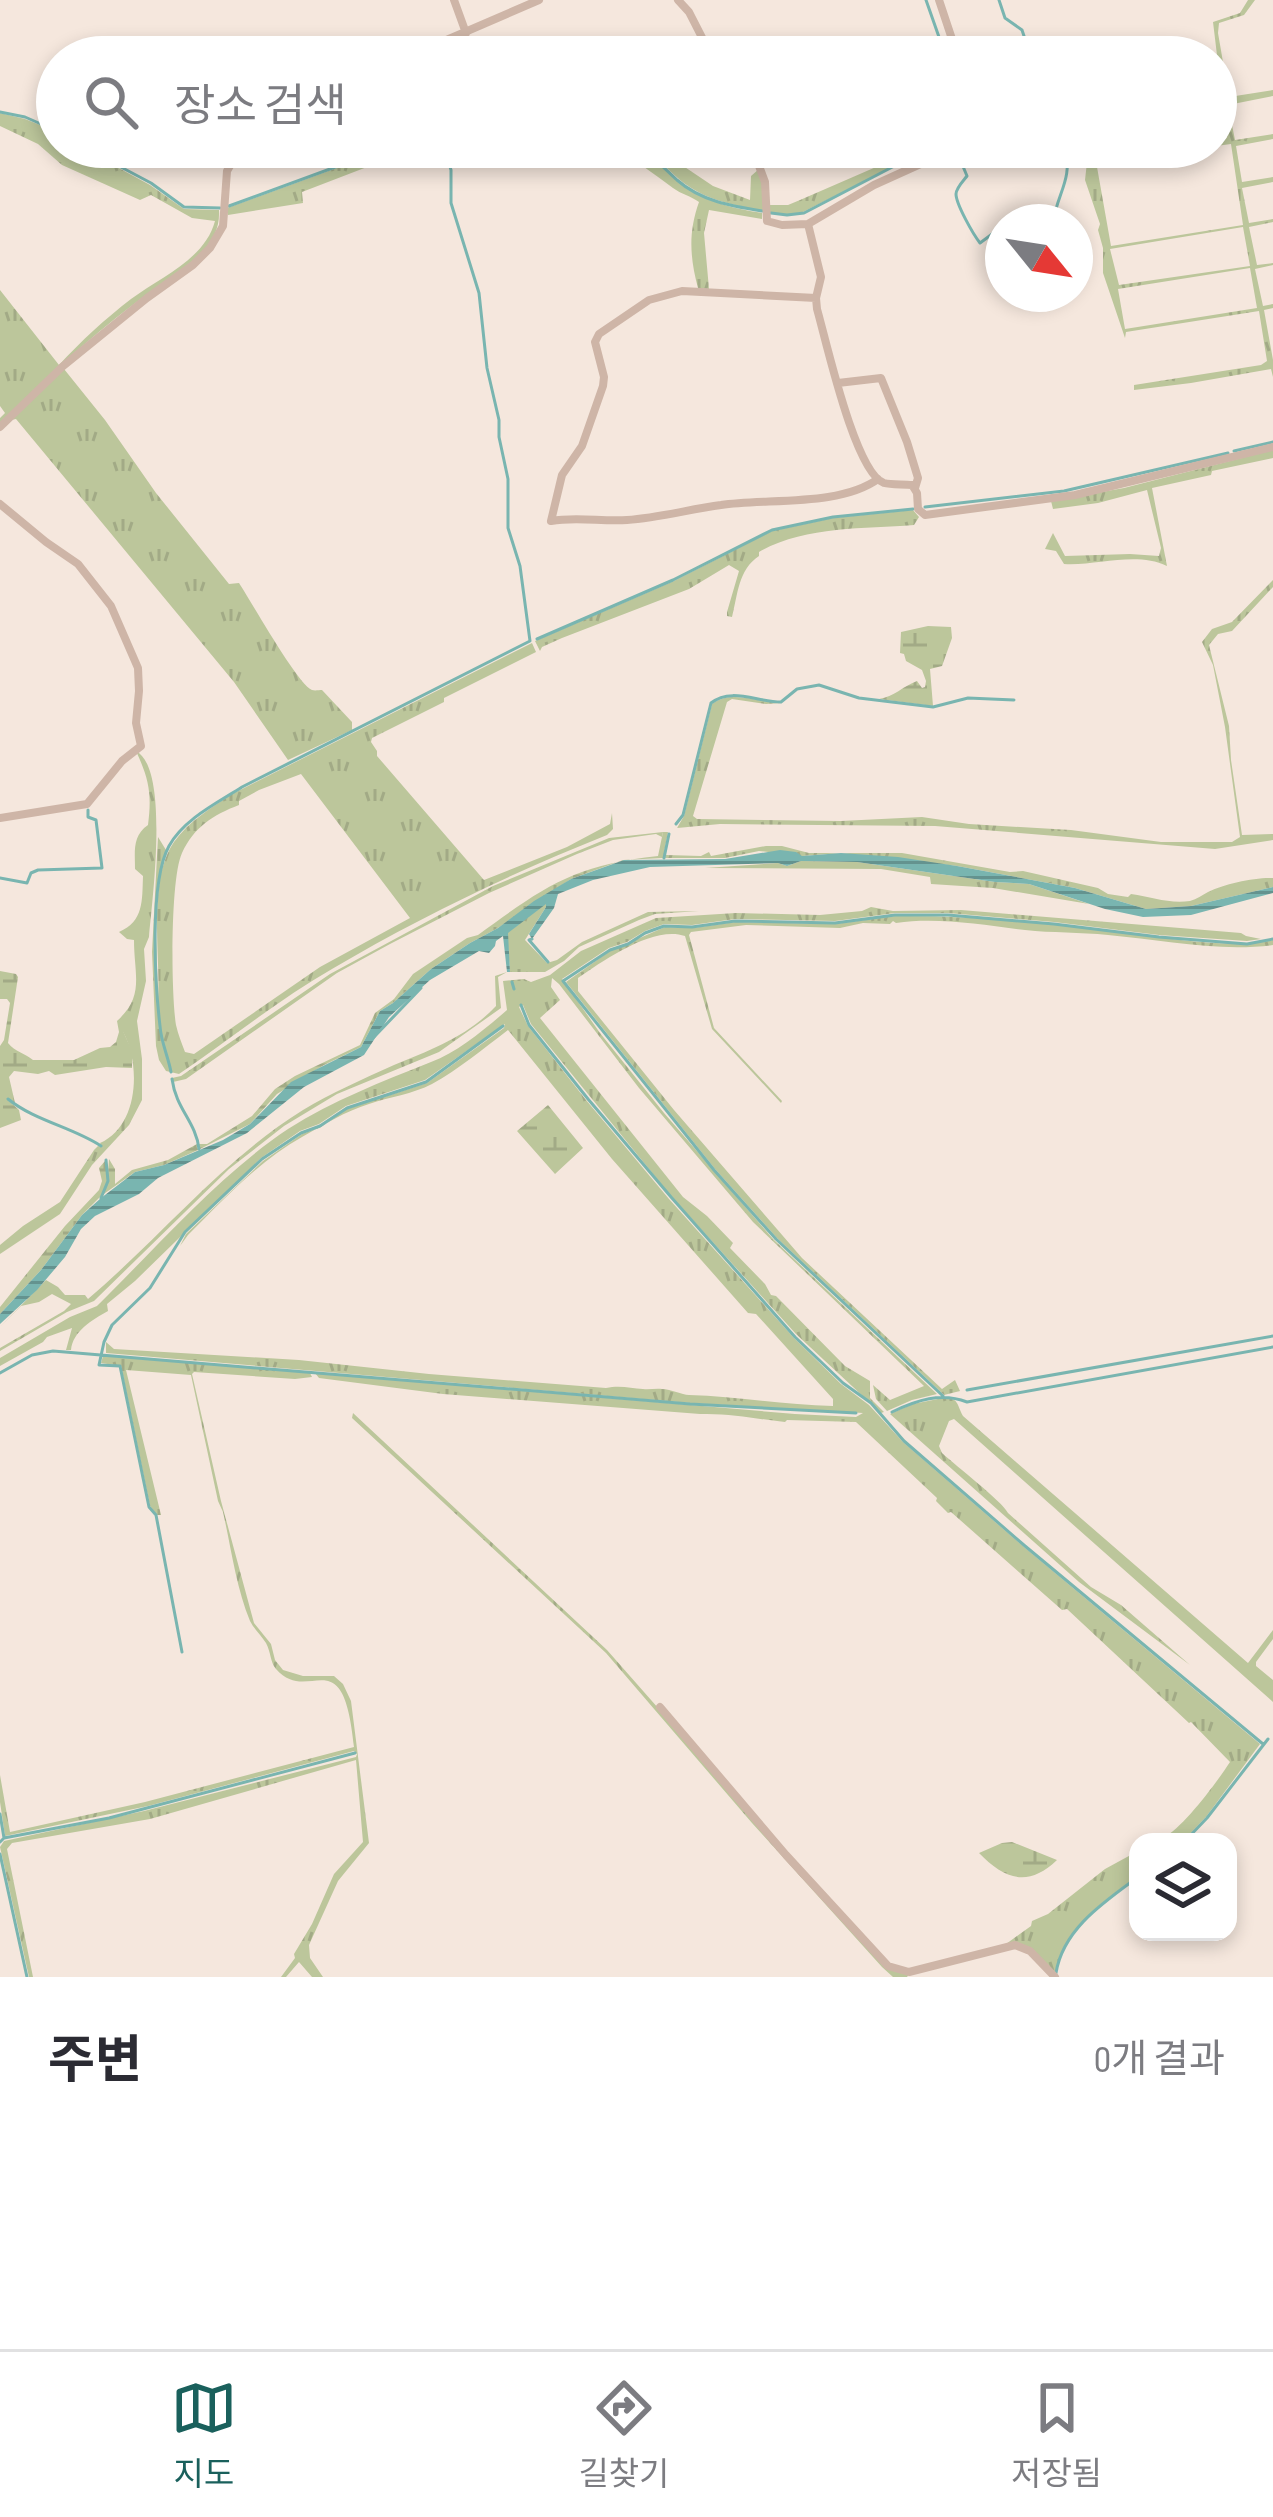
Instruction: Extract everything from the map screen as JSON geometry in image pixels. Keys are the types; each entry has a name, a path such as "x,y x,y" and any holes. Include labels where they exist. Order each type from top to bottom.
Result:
{"street":[{"path":"454,0 466,33"},
{"path":"459,36 539,0"},
{"path":"678,0 701,36"},
{"path":"939,0 951,36"},
{"path":"0,427 85,348 203,256 220,232 229,168"},
{"path":"760,168 766,221 808,224 835,205 912,168"},
{"path":"808,224 821,277 816,298 851,431 878,479 915,488"},
{"path":"816,298 682,291 649,300 599,334 595,342 603,386 581,446 562,475 551,520 631,520 717,505 788,501 854,492 878,479"},
{"path":"838,382 880,378 907,442 918,478 918,509 925,515 1087,493 1273,447"},
{"path":"0,504 78,564 111,606 138,668 136,723 141,746 122,761 87,804 0,818"},
{"path":"660,1707 888,1966 909,1972 1015,1945 1030,1952 1055,1977"}],"green space":[{"path":"1248,0 1255,0 1244,15 1219,23 1219,36 1213,22 1240,13"},
{"path":"1273,90 1273,96 1237,103 1237,96"},
{"path":"0,113 36,123 36,143 0,126"},
{"path":"1273,134 1273,139 1237,146 1237,140"},
{"path":"1237,152 1242,182 1273,177 1273,182 1242,188 1249,223 1273,219 1249,227 1257,265 1273,263 1255,269 1263,306 1273,304 1264,310 1273,377 1271,369 1134,390 1134,385 1261,365 1267,361 1259,311 1126,332 1125,338 1103,273 1100,224 1085,180 1086,168 1097,168 1111,246 1243,225 1235,168","holes":["1243,227 1250,266 1119,285 1110,249","1250,268 1257,308 1125,329 1118,289"]},
{"path":"69,168 119,168 184,209 219,210 217,228 195,260 99,332 0,423 5,413 0,406 0,290 59,365 121,307 192,257 215,221 192,218 151,195 140,200"},
{"path":"337,168 364,168 302,192 303,203 228,215 227,208"},
{"path":"645,168 664,168 707,198 762,213 762,219 709,210 704,233 709,289 698,288 692,256 699,202"},
{"path":"666,168 686,168 713,186 750,200 751,176 759,169 765,211 721,201"},
{"path":"873,168 890,168 803,212 770,212 770,205 788,205"},
{"path":"64,369 229,584 239,583 296,674 312,690 322,690 352,722 352,730 288,760 234,682 16,419 11,420"},
{"path":"1273,450 1273,458 1152,488 1167,566 1129,559 1064,564 1056,551 1045,549 1053,533 1065,556 1159,556 1147,490 1053,509 1051,501 1124,488"},
{"path":"913,510 919,517 914,525 815,533 759,552 743,575 732,617 727,612 739,571 729,565 689,589 540,651 535,641 674,581 772,531 833,518"},
{"path":"1273,580 1273,587 1232,631 1218,634 1209,645 1229,726 1242,835 1273,834 1273,840 1215,849 935,826 720,824 677,828 712,704 737,697 782,703 727,702 693,816 697,819 922,817 1161,842 1232,842 1240,837 1225,727 1213,665 1202,642 1212,629 1232,622"},
{"path":"951,627 952,638 942,666 930,669 933,706 879,699 917,681 925,687 922,670 900,653 901,632"},
{"path":"532,643 536,652 372,738 377,756 484,880 567,847 610,824 612,813 613,829 365,950 292,994 179,1074 166,1071 156,1046 152,952 158,837 166,850 155,904 158,1000 158,898 166,858 186,828 232,794","holes":["301,774 410,918 320,967 194,1054 185,1052 176,1025 173,989 178,867 198,829 239,801"]},
{"path":"136,751 153,782 156,808 155,867 144,949 146,981 137,1021 142,1100 129,1125 92,1165 60,1214 0,1254 0,1245 60,1202 94,1150 113,1135 129,1109 132,1060 117,1021 135,994 136,974 134,940 119,932 140,909 143,876 135,869 135,851 139,834 148,825 150,804"},
{"path":"663,832 662,837 613,840 489,893 337,973 186,1079 173,1082 172,1078 330,974 493,886 609,838"},
{"path":"663,832 668,832 663,858 632,860 658,856"},
{"path":"766,846 841,853 802,856 759,851 725,858 665,858 709,852 711,856"},
{"path":"841,853 902,853 1023,871 1108,894 1175,902 1249,880 1273,878 1273,887 1191,906 1146,909 1075,888 957,866"},
{"path":"801,861 857,862 1029,884 1089,904 993,888 931,884 930,877 881,869 705,868 787,866"},
{"path":"615,863 571,879 431,969 380,1011 361,1047 277,1094 250,1124 200,1149 199,1144 207,1144 252,1116 275,1089 295,1076 360,1045 375,1013 394,999 413,974 542,891 581,872"},
{"path":"546,903 525,940 547,963 648,912 699,911 639,920 579,947 545,972 510,972 507,933"},
{"path":"871,907 961,910 1241,933 1261,939 1159,935 948,913 895,913 835,921 735,919 664,924 609,948 562,979 664,1113 774,1240 937,1394 887,1411 876,1399 873,1385 890,1400 924,1386 753,1222 552,978 551,987 560,1000 540,1018 683,1197 733,1243 730,1248 771,1295 845,1366 870,1381 870,1398 881,1413 796,1334 671,1196 531,1024 523,1005 519,1007 528,1026 586,1100 794,1338 903,1442 1260,1744 1206,1817 1191,1833 1170,1833 1230,1762 1067,1609 1062,1610 948,1513 856,1422 785,1422 443,1394 319,1378 315,1373 795,1414 856,1417 863,1413 690,1403 106,1353 106,1342 114,1349 299,1360 833,1406 833,1399 756,1314 748,1313 612,1159 508,1030 432,1084 327,1123 347,1109 427,1083 505,1024 425,1080 346,1106 261,1158 107,1304 108,1311 79,1332 71,1350 66,1350 72,1328 47,1337 0,1366 0,1358 97,1306 213,1189 288,1129 340,1100 441,1058 480,1032 507,1010 503,981 531,982 550,975 581,951 656,918 820,915"},
{"path":"895,916 1015,921 1204,942 1273,940 1273,945 1211,946 928,921 840,928 746,925 691,932 714,1028 781,1103 712,1029 685,936 644,940 578,978 578,991 802,1258 942,1389 955,1380 960,1391 944,1395 777,1238 715,1169 566,982 610,951 665,927 735,922 835,924"},
{"path":"0,971 18,977 8,1043 14,1048 33,1060 74,1060 110,1047 123,1031 132,1051 132,1068 55,1075 14,1071 9,1077 15,1103 7,1099 19,1110 21,1120 0,1128 0,1046 10,1003 0,999"},
{"path":"507,972 498,977 501,1008 439,1052 337,1094 284,1126 229,1169 94,1301 0,1351 71,1304 52,1294 21,1306 0,1327 46,1280 65,1295 88,1299 218,1176 273,1130 325,1098 473,1026 496,1006 495,976"},
{"path":"548,1105 583,1148 555,1174 517,1131"},
{"path":"317,1129 256,1169 180,1246 186,1234 263,1161 302,1134"},
{"path":"197,1144 198,1150 135,1172 101,1196 0,1314 0,1307 99,1190 99,1168 105,1161 108,1173 109,1159 115,1169 115,1184 132,1170 168,1160"},
{"path":"103,1356 310,1373 312,1377 192,1374 254,1623 283,1670 303,1676 334,1676 351,1701 369,1843 338,1881 309,1945 310,1958 323,1977 312,1977 299,1962 281,1977 295,1958 334,1874 363,1842 356,1760 150,1819 12,1843 7,1849 33,1977 29,1977 0,1847 4,1841 144,1811 357,1754 354,1751 148,1806 5,1836 0,1775 10,1832 354,1747 342,1693 323,1680 288,1679 276,1669 250,1621 237,1581 191,1375 126,1370 161,1515 157,1515 150,1506 121,1366 101,1363"},
{"path":"943,1398 955,1400 963,1416 1248,1663 1273,1630 1273,1639 1256,1666 1273,1680 1273,1702 954,1419 939,1446 942,1453 1091,1587 1121,1605 1190,1665 1079,1582 890,1414"},
{"path":"353,1413 607,1650 887,1968 909,1974 907,1977 893,1977 882,1967 606,1653 352,1418"},
{"path":"1012,1842 1057,1860 1036,1874 1016,1877 979,1853"},
{"path":"1129,1856 1129,1883 1075,1930 1055,1975 1043,1960 1006,1944 1032,1921"}],"water":[{"path":"780,850 802,856 841,853 957,866 1075,888 1146,909 1191,906 1273,887 1273,893 1191,915 1143,917 1029,884 857,862 650,867 593,880 558,894 532,939 529,934 546,904 508,933 510,972 503,936 489,953 479,951 430,980 389,1017 364,1055 304,1087 247,1133 95,1216 37,1290 0,1324 0,1314 101,1198 135,1172 164,1165 250,1124 291,1082 361,1047 380,1011 431,969 534,901 571,879 624,860 725,859"}],"waterway":[{"path":"926,0 939,36"},
{"path":"999,0 1005,18 1024,36"},
{"path":"0,112 36,122"},
{"path":"123,168 184,207 220,208"},
{"path":"229,206 333,168"},
{"path":"171,1072 161,1032 155,934 158,883 175,836 242,787 530,641 520,566 508,528 508,479 487,368 479,293 451,203 450,168"},
{"path":"664,168 706,198 762,211"},
{"path":"771,213 804,213 890,168"},
{"path":"964,168 967,176 957,189 957,199 973,233 980,243 985,239"},
{"path":"1058,204 1066,168"},
{"path":"1234,451 1273,442"},
{"path":"925,507 1064,491 1228,453"},
{"path":"537,639 673,580 772,530 833,517 913,509"},
{"path":"676,824 683,815 711,703 719,698 781,702 797,689 819,685 859,698 933,707 968,698 1014,700"},
{"path":"0,878 27,883 38,870 102,868 96,820 88,817 88,810"},
{"path":"664,858 669,834"},
{"path":"943,1396 776,1239 714,1170 563,981 610,950 664,926 735,921 835,923 895,915 948,915 1247,944 1273,939"},
{"path":"532,939 548,962"},
{"path":"512,982 514,989"},
{"path":"374,1037 421,988"},
{"path":"521,1005 529,1025 588,1099 795,1337 871,1403 904,1441 1263,1744"},
{"path":"182,1652 156,1515 149,1507 120,1366 99,1365 112,1325 150,1288 185,1232 262,1159 347,1108 426,1082 503,1026"},
{"path":"172,1079 199,1149"},
{"path":"8,1099 101,1146"},
{"path":"101,1198 108,1181 106,1160"},
{"path":"967,1390 1273,1336"},
{"path":"892,1412 929,1399 967,1402 1273,1347"},
{"path":"0,1373 32,1355 53,1351 690,1404 856,1413"},
{"path":"1193,1833 1268,1739"},
{"path":"4,1838 109,1818 355,1753"},
{"path":"0,1814 4,1838 0,1842"},
{"path":"0,1854 27,1977"},
{"path":"1056,1973 1076,1930 1129,1884"}]}
